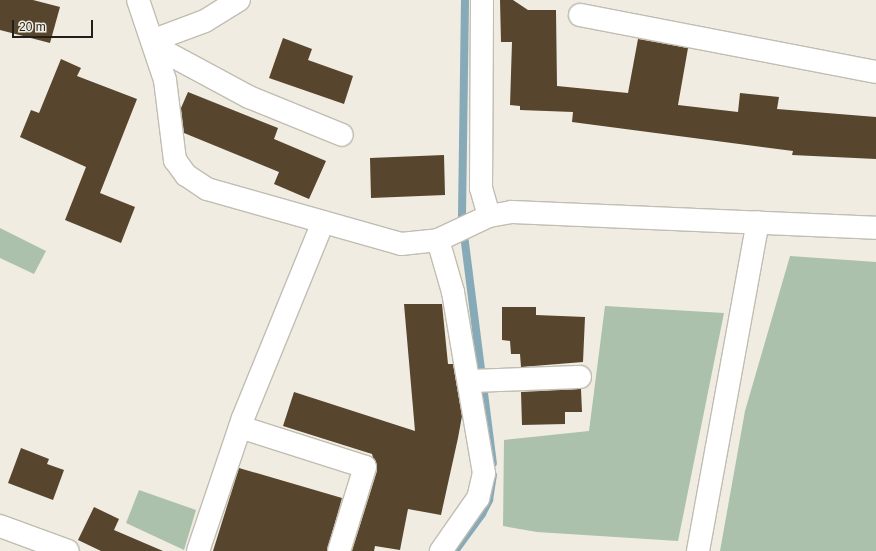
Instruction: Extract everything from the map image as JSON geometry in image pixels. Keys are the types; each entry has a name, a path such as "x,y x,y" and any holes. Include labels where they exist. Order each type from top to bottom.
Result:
{"street":[{"path":"138,0 155,44 165,86 171,151 186,175 207,189 322,224 401,244 438,240 489,216 526,212 876,228"},
{"path":"155,44 205,21 239,0"},
{"path":"482,0 481,188 489,216"},
{"path":"580,15 876,72"},
{"path":"155,44 249,97 342,135"},
{"path":"698,551 758,222"},
{"path":"198,551 240,427 322,224"},
{"path":"438,240 453,292 470,381 483,481 478,498 441,551"},
{"path":"470,381 580,377"},
{"path":"240,427 365,467 339,551"},
{"path":"0,526 68,551"}],"green space":[{"path":"0,228 46,251 34,274 0,258"},
{"path":"790,256 876,262 876,551 720,551 745,411"},
{"path":"605,306 724,313 678,541 537,532 503,526 504,440 589,431"},
{"path":"139,490 196,510 184,550 126,523"}],"building":[{"path":"0,0 33,0 60,7 50,43 0,30"},
{"path":"500,0 513,0 528,10 556,10 557,86 628,93 638,39 688,48 678,105 738,112 740,93 779,97 777,109 876,117 876,159 792,155 793,151 572,122 573,112 520,110 520,106 510,105 512,42 501,42"},
{"path":"283,38 312,49 308,60 353,76 344,104 269,78"},
{"path":"61,59 81,68 77,76 137,99 100,193 135,207 121,243 65,220 86,167 20,137 31,110 39,113"},
{"path":"188,92 278,128 274,139 326,161 309,199 274,184 279,172 184,133 181,108"},
{"path":"444,155 445,195 371,198 370,158"},
{"path":"404,304 442,304 448,364 453,364 462,416 458,438 441,515 408,509 400,550 375,546 374,551 352,551 377,471 372,454 283,426 294,392 415,431"},
{"path":"502,307 536,307 536,315 585,317 583,362 521,367 520,354 511,354 510,341 502,340"},
{"path":"581,389 582,412 565,412 565,424 522,425 521,392"},
{"path":"21,448 49,459 47,464 64,470 53,500 8,483"},
{"path":"239,468 342,498 327,551 213,551"},
{"path":"94,507 119,519 114,530 163,551 101,551 78,540"}],"waterway":[{"path":"465,0 462,219 493,463"},
{"path":"455,551 482,514 489,500 493,475"}]}
